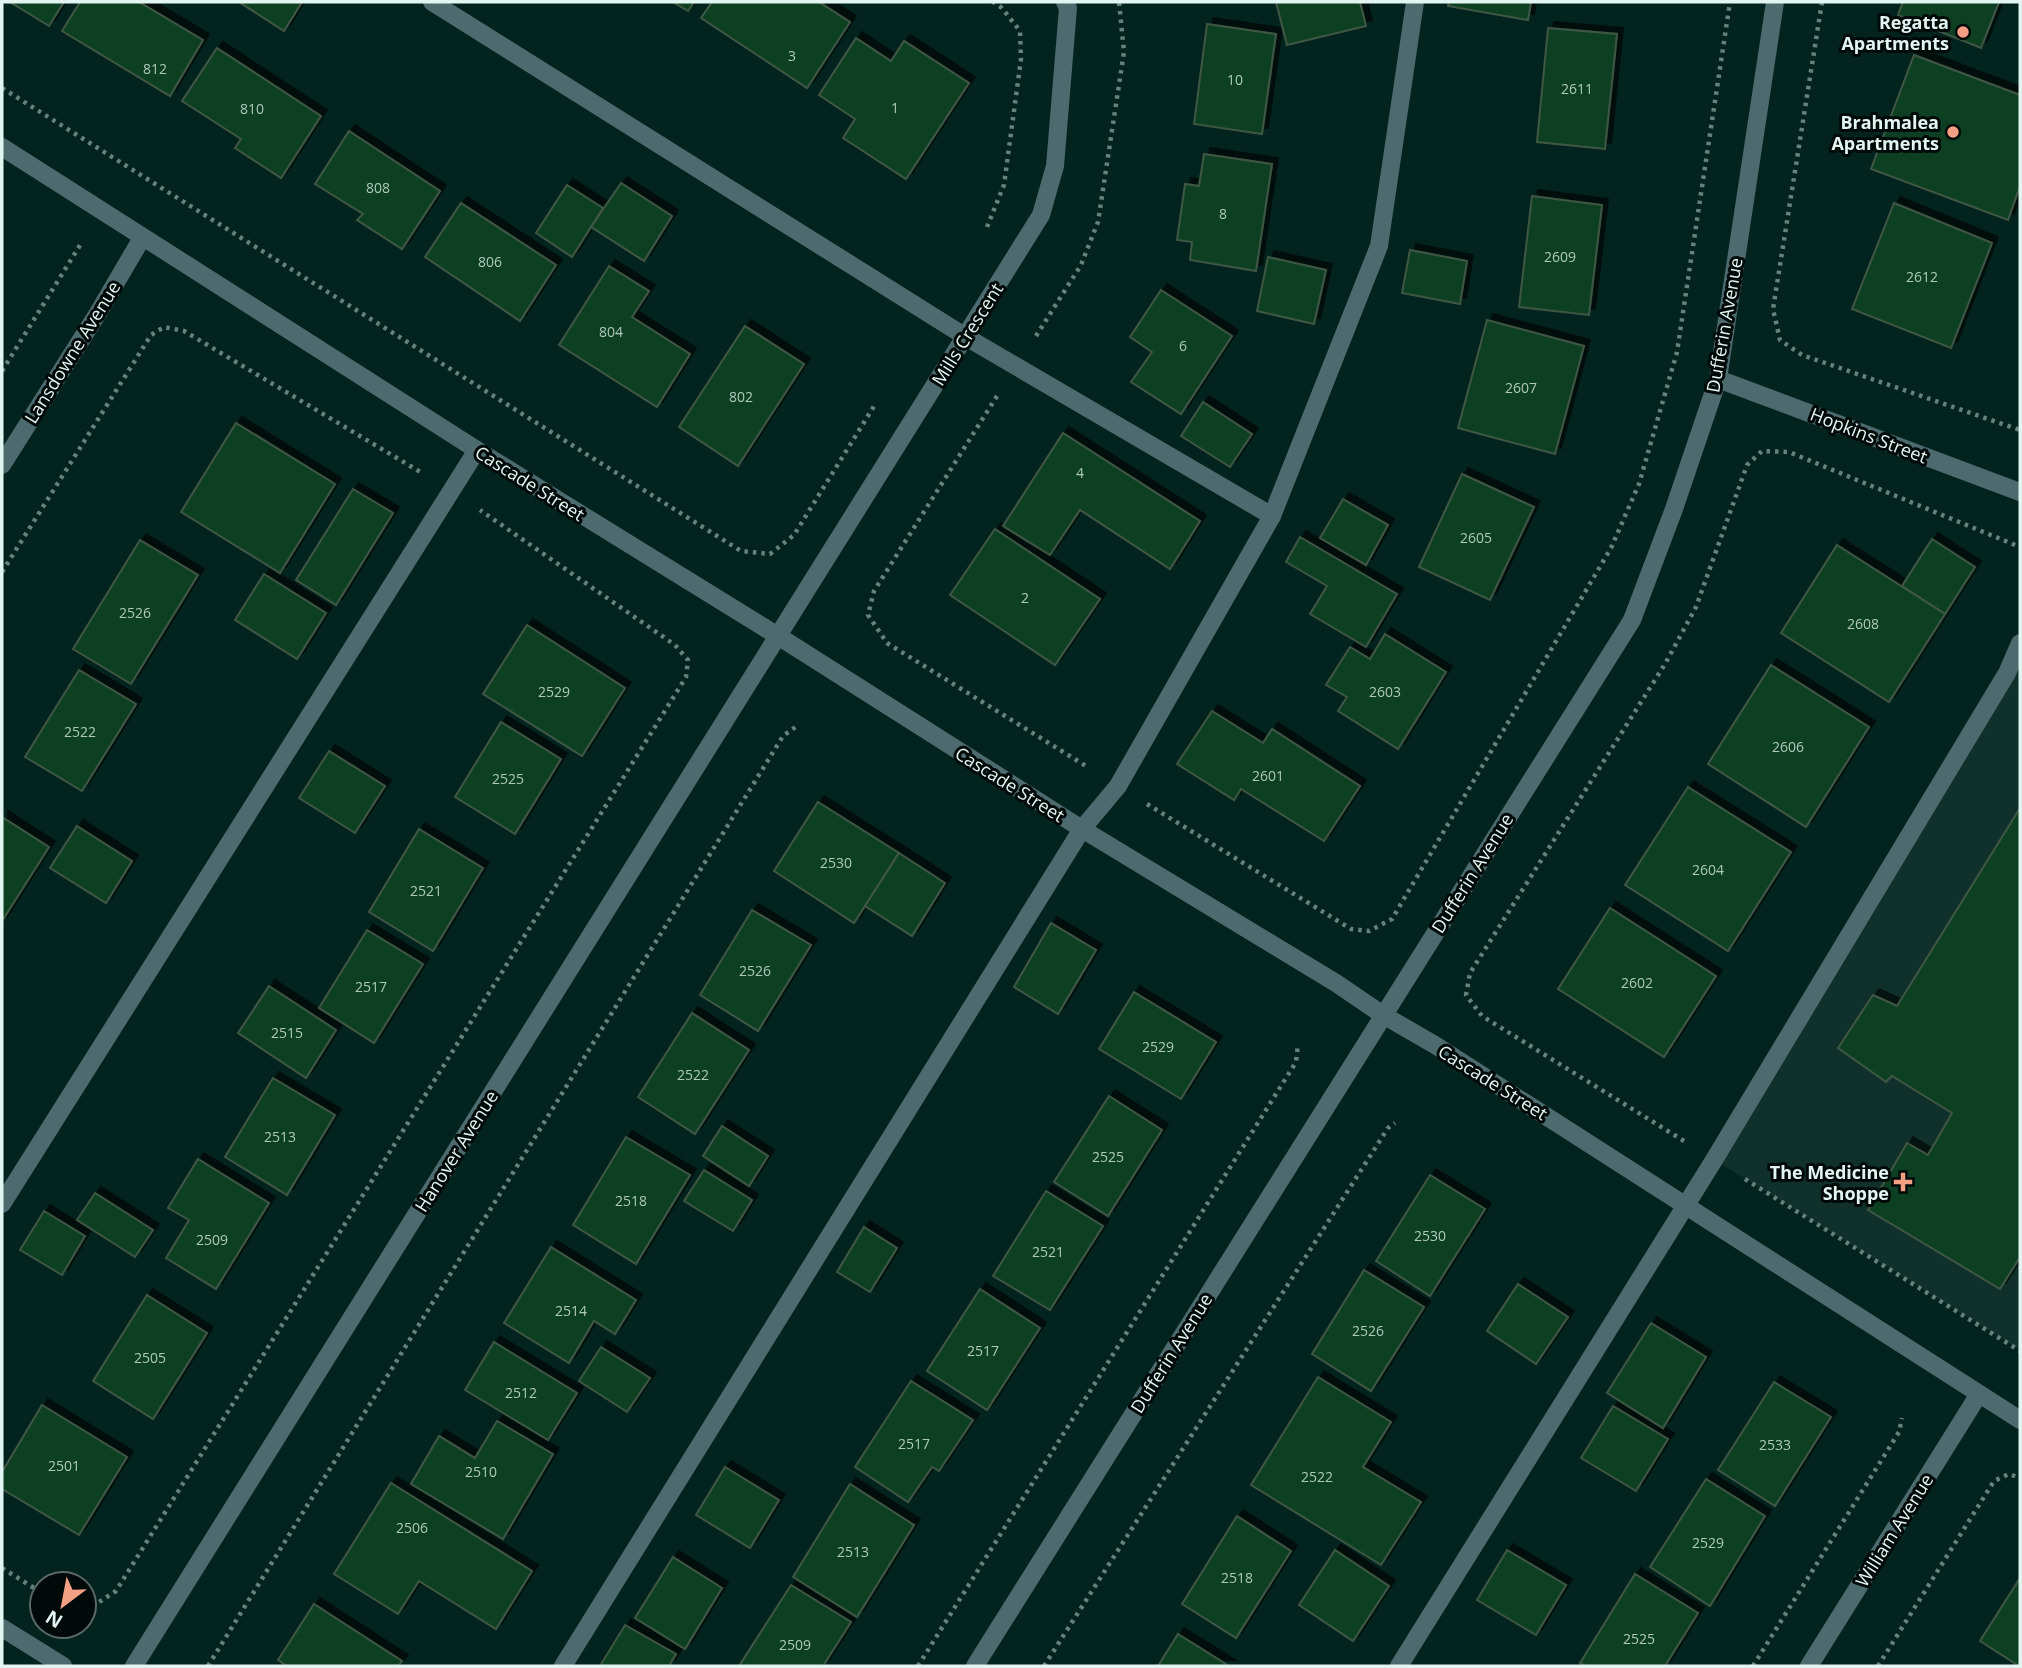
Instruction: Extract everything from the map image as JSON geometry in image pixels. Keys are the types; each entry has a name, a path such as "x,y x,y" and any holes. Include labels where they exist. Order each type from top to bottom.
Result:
{"street":[{"path":"432,2 966,337 1272,516"},
{"name":"Mills Crescent","path":"778,636 1041,215 1055,166 1068,8 1065,2"},
{"path":"563,1666 1082,829 1118,786 1272,516 1378,246 1415,2"},
{"name":"Dufferin Avenue","path":"975,1666 1632,620 1674,509 1718,379 1775,2"},
{"name":"Cascade Street","path":"2,147 477,450 778,636 1082,829 1435,1045 2020,1420"},
{"name":"Lansdowne Avenue","path":"2,466 142,238"},
{"name":"Hopkins Street","path":"1718,379 2020,492"},
{"path":"2,1204 477,450"},
{"name":"Hanover Avenue","path":"134,1666 778,636"},
{"path":"1399,1666 1714,1160 2000,685 2020,643"},
{"name":"William Avenue","path":"1809,1666 1979,1394"},
{"path":"2,1628 63,1666"}],"path":[{"path":"987,228 1004,184 1021,59 1020,31 1002,8 993,2"},
{"path":"1822,2 1773,309 1780,340 1802,355 2020,430"},
{"path":"2,88 741,551 770,554 794,535 881,396"},
{"path":"2,371 101,211"},
{"path":"2,572 151,335 164,327 184,331 451,490 676,645 688,660 686,677 116,1591 98,1603"},
{"path":"2020,547 1789,452 1762,451 1747,465 1696,607 1665,664 1470,973 1466,995 1482,1016 2020,1351"},
{"path":"208,1666 783,736 797,726"},
{"path":"918,1666 1296,1062 1298,1044"},
{"path":"1044,1666 1388,1128 1395,1124"},
{"path":"1753,1666 1899,1432 1902,1418"},
{"path":"1878,1666 1994,1481 2009,1475 2020,1478"},
{"path":"2,1568 28,1584"}],"shaded area":[{"path":"2020,643 2020,1350 1715,1160"}],"building":[{"path":"10,2 64,2 49,26"},
{"path":"80,2 139,2 203,40 170,96 62,31"},
{"path":"239,2 302,2 284,31"},
{"path":"673,2 694,2 688,11"},
{"path":"712,2 819,2 850,22 807,88 701,18"},
{"path":"1276,2 1360,2 1366,26 1287,45"},
{"path":"1449,2 1531,2 1528,20 1448,6"},
{"name":"Regatta Apartments","path":"1903,2 1999,2 1981,48 1898,15"},
{"path":"1207,24 1276,34 1262,134 1194,124"},
{"path":"1548,28 1617,34 1605,149 1537,142"},
{"path":"856,38 891,61 904,41 969,83 906,179 843,138 855,119 819,95"},
{"path":"217,48 321,116 281,178 235,148 241,139 182,101"},
{"name":"Brahmalea Apartments","path":"1914,55 2020,95 2020,186 2008,220 1871,169"},
{"path":"349,131 440,191 402,249 357,220 363,214 315,184"},
{"path":"1204,154 1272,164 1256,271 1190,260 1192,242 1177,240 1185,184 1199,186"},
{"path":"621,183 672,216 644,261 591,227"},
{"path":"567,185 603,208 572,257 536,233"},
{"path":"1532,196 1602,205 1589,315 1519,307"},
{"path":"461,203 556,265 520,321 425,257"},
{"path":"1894,203 1992,243 1951,348 1852,309"},
{"path":"1410,250 1467,261 1460,304 1402,293"},
{"path":"1268,257 1326,270 1314,324 1257,311"},
{"path":"609,266 649,291 632,317 690,354 657,407 559,345"},
{"path":"1161,290 1232,336 1181,414 1131,382 1152,352 1130,337"},
{"path":"1487,320 1584,346 1555,454 1458,428"},
{"path":"745,326 804,364 738,466 679,427"},
{"path":"1203,402 1252,434 1230,467 1181,436"},
{"path":"236,423 335,484 280,573 181,512"},
{"path":"1063,433 1200,521 1170,569 1080,510 1050,555 1003,526"},
{"path":"1462,474 1534,507 1490,600 1419,567"},
{"path":"353,489 393,513 336,605 296,580"},
{"path":"1343,499 1388,525 1366,565 1320,538"},
{"path":"995,529 1100,599 1055,665 950,595"},
{"path":"1300,537 1397,594 1366,647 1310,614 1327,586 1286,562"},
{"path":"1932,539 1975,567 1945,614 1902,586"},
{"path":"140,540 198,575 131,684 73,649"},
{"path":"1837,545 1945,614 1889,702 1781,633"},
{"path":"264,574 326,613 297,659 235,620"},
{"path":"527,625 625,688 582,756 483,694"},
{"path":"1385,634 1446,672 1398,749 1338,711 1347,697 1326,685 1350,647 1370,659"},
{"path":"1771,665 1869,727 1806,827 1708,764"},
{"path":"79,670 136,704 82,791 25,757"},
{"path":"1212,711 1263,743 1272,729 1360,786 1324,841 1241,789 1234,800 1177,764"},
{"path":"501,722 561,759 515,834 455,797"},
{"path":"329,751 385,786 355,833 299,798"},
{"path":"1688,787 1791,852 1728,951 1625,885"},
{"path":"818,802 899,853 854,923 774,871"},
{"path":"2020,808 2020,1257 2000,1289 1868,1210 1907,1143 1928,1155 1952,1113 1892,1076 1886,1082 1838,1048 1873,995 1897,1006"},
{"path":"2,817 49,847 2,921"},
{"path":"77,826 132,861 106,903 50,868"},
{"path":"419,829 483,868 433,951 369,912"},
{"path":"899,853 945,883 912,936 865,906"},
{"path":"1610,908 1716,976 1664,1057 1558,989"},
{"path":"752,910 811,945 758,1031 700,995"},
{"path":"1051,923 1096,950 1058,1014 1014,987"},
{"path":"367,930 423,964 374,1043 319,1008"},
{"path":"269,986 336,1030 306,1078 238,1033"},
{"path":"1134,992 1216,1042 1181,1099 1099,1049"},
{"path":"692,1013 749,1050 695,1134 638,1097"},
{"path":"273,1078 335,1115 287,1195 225,1157"},
{"path":"1109,1096 1162,1130 1108,1216 1054,1182"},
{"path":"722,1126 768,1156 749,1186 703,1156"},
{"path":"626,1137 690,1175 636,1264 573,1225"},
{"path":"198,1159 269,1203 216,1289 166,1258 189,1220 168,1208"},
{"path":"704,1170 752,1200 733,1231 684,1201"},
{"path":"1430,1175 1485,1209 1430,1296 1376,1261"},
{"path":"1046,1191 1103,1226 1050,1310 993,1276"},
{"path":"95,1193 153,1230 135,1257 77,1220"},
{"path":"44,1211 85,1236 62,1275 20,1250"},
{"path":"864,1227 897,1248 870,1292 837,1272"},
{"path":"551,1247 636,1300 615,1334 594,1321 569,1363 504,1323"},
{"path":"1364,1270 1424,1307 1371,1391 1312,1354"},
{"path":"1518,1284 1568,1317 1536,1364 1487,1331"},
{"path":"980,1289 1040,1328 987,1410 927,1371"},
{"path":"147,1295 207,1333 153,1419 93,1381"},
{"path":"1651,1323 1706,1357 1663,1428 1607,1393"},
{"path":"494,1342 577,1393 548,1440 465,1390"},
{"path":"601,1347 650,1378 627,1412 579,1381"},
{"path":"1318,1377 1391,1422 1363,1467 1421,1502 1381,1565 1251,1485"},
{"path":"911,1381 973,1420 939,1471 932,1467 908,1502 855,1467"},
{"path":"1774,1382 1831,1417 1775,1506 1718,1470"},
{"path":"42,1405 127,1457 79,1535 2,1489 2,1472"},
{"path":"1613,1406 1668,1439 1636,1491 1581,1458"},
{"path":"497,1421 553,1454 503,1539 411,1484 439,1436 475,1458"},
{"path":"725,1467 779,1500 750,1548 696,1515"},
{"path":"1706,1479 1765,1516 1710,1606 1650,1567"},
{"path":"391,1483 532,1571 496,1629 419,1581 398,1614 334,1574"},
{"path":"850,1484 914,1525 857,1617 793,1577"},
{"path":"1237,1516 1291,1551 1236,1638 1182,1604"},
{"path":"1335,1550 1389,1586 1353,1641 1299,1605"},
{"path":"1507,1550 1566,1585 1536,1635 1477,1600"},
{"path":"673,1557 722,1588 685,1649 635,1618"},
{"path":"1635,1574 1698,1613 1665,1666 1586,1666 1580,1663"},
{"path":"2020,1578 2020,1666 2019,1666 1980,1641"},
{"path":"791,1585 851,1622 823,1666 739,1666"},
{"path":"314,1604 402,1661 398,1666 287,1666 278,1660"},
{"path":"625,1625 676,1654 669,1666 600,1666"},
{"path":"1178,1634 1229,1666 1158,1666"}],"place":[{"name":"Regatta Apartments","path":"1963,32"},
{"name":"Brahmalea Apartments","path":"1953,132"},
{"name":"The Medicine Shoppe","path":"1903,1182"}]}
